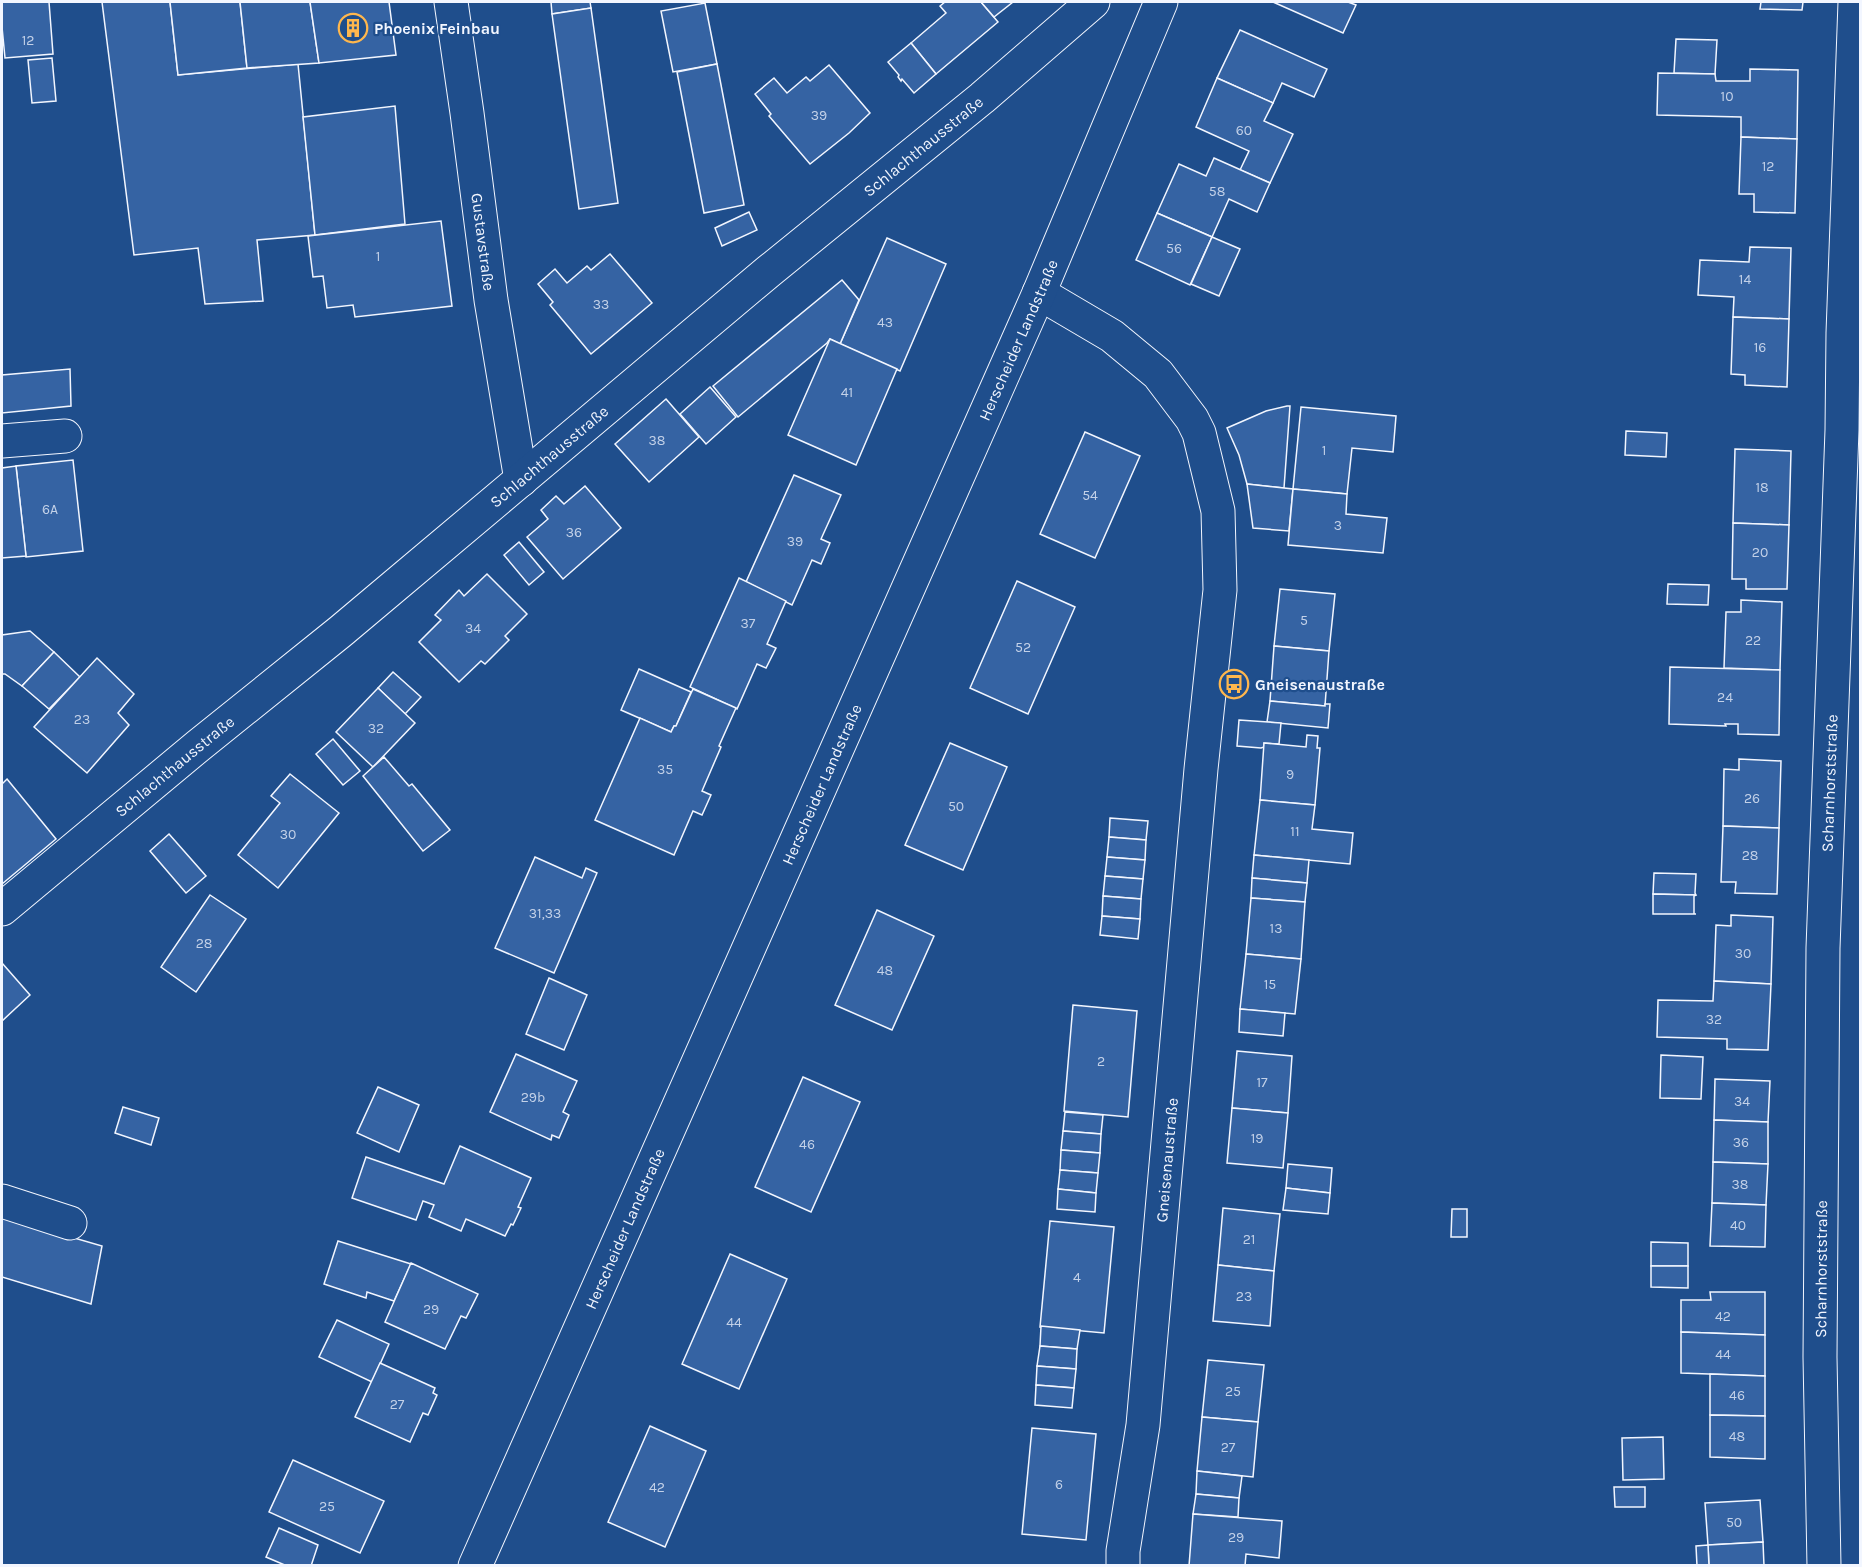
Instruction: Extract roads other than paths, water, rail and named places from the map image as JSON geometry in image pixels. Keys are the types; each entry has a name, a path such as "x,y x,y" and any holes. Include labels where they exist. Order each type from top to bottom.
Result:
{"street":[{"name":"Gustavstraße","path":"451,2 491,300 521,480"},
{"name":"Schlachthausstraße","path":"2,909 341,631 769,270 982,98 1093,2"},
{"name":"Herscheider Landstraße","path":"475,1566 1039,293 1161,2"},
{"name":"Scharnhorststraße","path":"1824,1566 1820,1357 1823,948 1855,2"},
{"name":"Gneisenaustraße","path":"1039,293 1112,336 1158,374 1192,419 1199,433 1218,511 1220,590 1201,769 1143,1425 1123,1551 1123,1566"},
{"path":"2,441 65,436"},
{"path":"2,1202 70,1223"}],"place":[{"name":"Phoenix Feinbau","path":"353,28"},
{"name":"Gneisenaustraße","path":"1234,684"}]}
